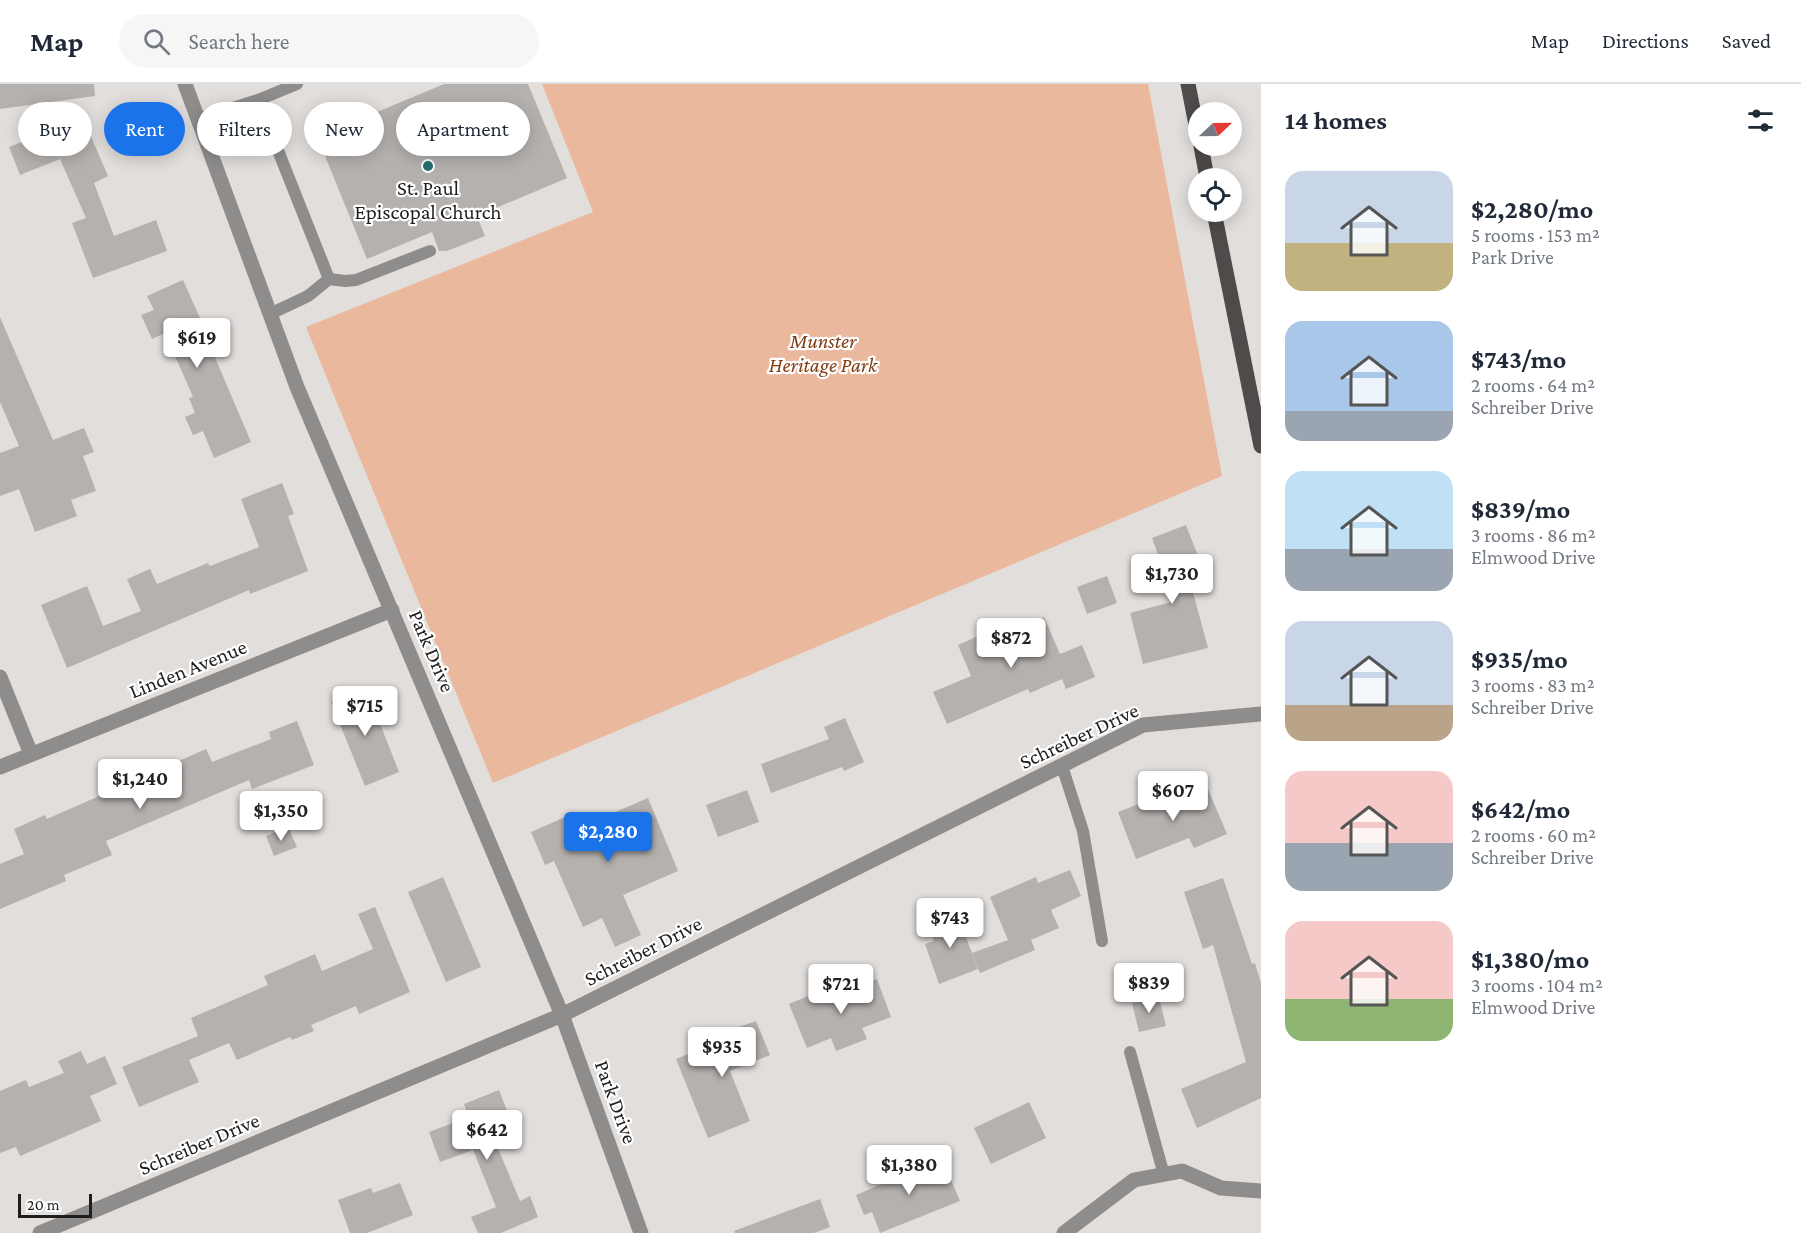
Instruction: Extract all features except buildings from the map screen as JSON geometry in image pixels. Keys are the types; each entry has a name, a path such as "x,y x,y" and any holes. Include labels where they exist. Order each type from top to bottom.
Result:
{"main road":[{"path":"1188,84 1192,102"},
{"path":"1216,222 1261,446"}],"street":[{"name":"Park Drive","path":"185,84 197,116"},
{"name":"Park Drive","path":"212,156 297,387 562,1015 641,1233"},
{"name":"Linden Avenue","path":"0,767 392,610"},
{"path":"0,677 32,754"},
{"name":"Schreiber Drive","path":"40,1233 562,1015 1143,725 1261,714"},
{"path":"1064,1233 1134,1180 1182,1172 1221,1188 1261,1191"}],"lane":[{"path":"252,102 273,89 297,84"},
{"path":"258,100 330,279"},
{"path":"270,314 308,296 330,279 356,280 430,250"},
{"path":"1062,765 1083,831 1102,941"},
{"path":"1130,1052 1164,1175"}],"green space":[{"name":"Munster Heritage Park","path":"542,84 1148,84 1222,476 493,783 306,327 593,212"}],"place":[{"name":"St. Paul Episcopal Church","path":"428,166"}]}
